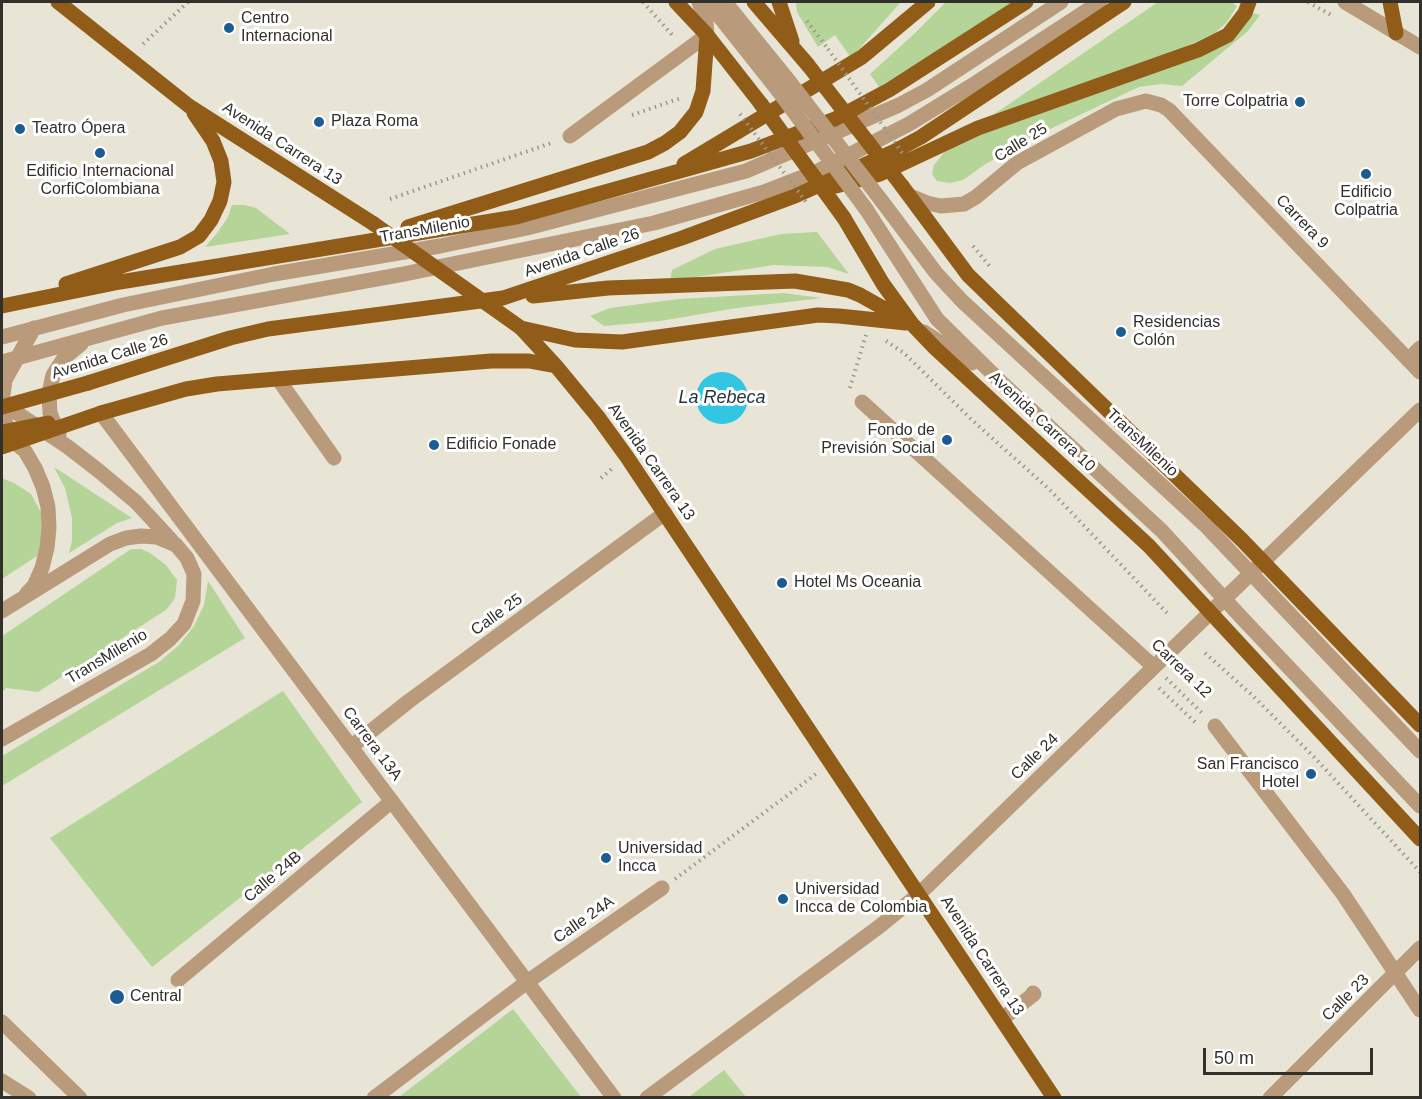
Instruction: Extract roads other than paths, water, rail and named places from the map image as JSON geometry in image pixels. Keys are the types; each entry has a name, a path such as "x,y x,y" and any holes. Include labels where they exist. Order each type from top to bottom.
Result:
{"main road":[{"name":"Avenida Carrera 13","path":"58,2 189,106 374,224 521,328 556,366 598,417 665,513 1054,1098"},
{"name":"Avenida Carrera 10","path":"676,2 707,36 761,104 844,218 883,284 912,324 1149,546 1420,839"},
{"path":"754,2 808,65 968,275 1180,479 1420,725"},
{"path":"779,2 795,50"},
{"path":"862,57 914,2"},
{"path":"666,174 862,57 928,2"},
{"path":"2,305 120,282 516,217 751,151 835,119 889,90 1026,2"},
{"name":"Avenida Calle 26","path":"2,404 88,383 230,338 268,329 503,298 538,288 795,196 921,137 1124,2"},
{"path":"795,196 871,177 978,128 1198,50 1228,35 1245,13 1249,2"},
{"path":"1390,2 1396,33"},
{"path":"358,243 648,152 665,143 680,132 696,112 703,91 707,36"},
{"path":"2,305 180,247 199,236 211,220 220,201 224,182 221,161 213,141 189,106"},
{"path":"503,298 608,288 795,281 848,290 912,324"},
{"path":"521,328 575,340 622,342 818,315 912,324"},
{"path":"2,447 101,413 186,389 217,384 492,361 529,361 556,366"},
{"path":"2,432 101,413"}],"street":[{"path":"570,136 707,36 706,22 699,2"},
{"name":"TransMilenio","path":"708,2 783,85 881,200 936,273 962,301 1207,527 1420,751"},
{"name":"TransMilenio","path":"724,2 783,85 937,319 1002,383 1162,531 1420,806"},
{"name":"TransMilenio","path":"2,337 123,305 274,274 440,246 527,228 746,171 918,95 1061,2"},
{"name":"TransMilenio","path":"9,361 162,318 404,274 654,223 764,192 818,171 909,124 1100,2"},
{"path":"1345,2 1420,47"},
{"name":"Calle 25","path":"906,191 927,203 941,206 964,204 976,197 1017,163 1116,109 1139,102 1153,102"},
{"name":"Carrera 9","path":"1153,102 1169,110 1420,372"},
{"name":"TransMilenio","path":"912,324 1002,383"},
{"path":"21,600 34,586 42,568 49,528 48,507 35,468 9,432 2,404 9,361 34,328"},
{"name":"TransMilenio","path":"68,447 56,431 50,413 51,384 64,358 78,345 96,337"},
{"path":"1408,360 1420,348"},
{"path":"279,379 334,458"},
{"name":"Carrera 12","path":"862,402 1154,667"},
{"name":"TransMilenio","path":"2,404 68,447 136,502 187,558 194,574 193,601 184,624 152,654 2,739"},
{"name":"Calle 24","path":"647,1098 880,926 919,894 1420,410"},
{"name":"Carrera 13A","path":"101,413 614,1098"},
{"path":"2,432 17,443"},
{"name":"Calle 25","path":"351,747 409,701 665,513"},
{"path":"2,611 110,544 126,538 141,536 157,537 176,545"},
{"path":"1215,726 1343,894 1420,1010"},
{"name":"Calle 24B","path":"178,980 392,801"},
{"name":"Calle 24A","path":"374,1098 527,982 662,888"},
{"name":"Calle 23","path":"1270,1098 1420,948"},
{"path":"1002,1019 1033,993"},
{"path":"2,1022 80,1098"},
{"path":"2,1081 29,1098"}],"water":[{"name":"La Rebeca","path":"717,372 727,372 741,379 748,398 741,417 727,424 717,424 707,420 700,413 696,403 696,393 700,383 707,376"}],"place":[{"name":"Centro Internacional","path":"229,28"},
{"name":"Torre Colpatria","path":"1300,102"},
{"name":"Plaza Roma","path":"319,122"},
{"name":"Teatro Ópera","path":"20,129"},
{"name":"Edificio Internacional CorfiColombiana","path":"100,153"},
{"name":"Edificio Colpatria","path":"1366,174"},
{"name":"Residencias Colón","path":"1121,332"},
{"name":"Fondo de Previsión Social","path":"947,440"},
{"name":"Edificio Fonade","path":"434,445"},
{"name":"Hotel Ms Oceania","path":"782,583"},
{"name":"San Francisco Hotel","path":"1311,774"},
{"name":"Universidad Incca","path":"606,858"},
{"name":"Universidad Incca de Colombia","path":"783,899"},
{"name":"Central","path":"117,997"}]}
